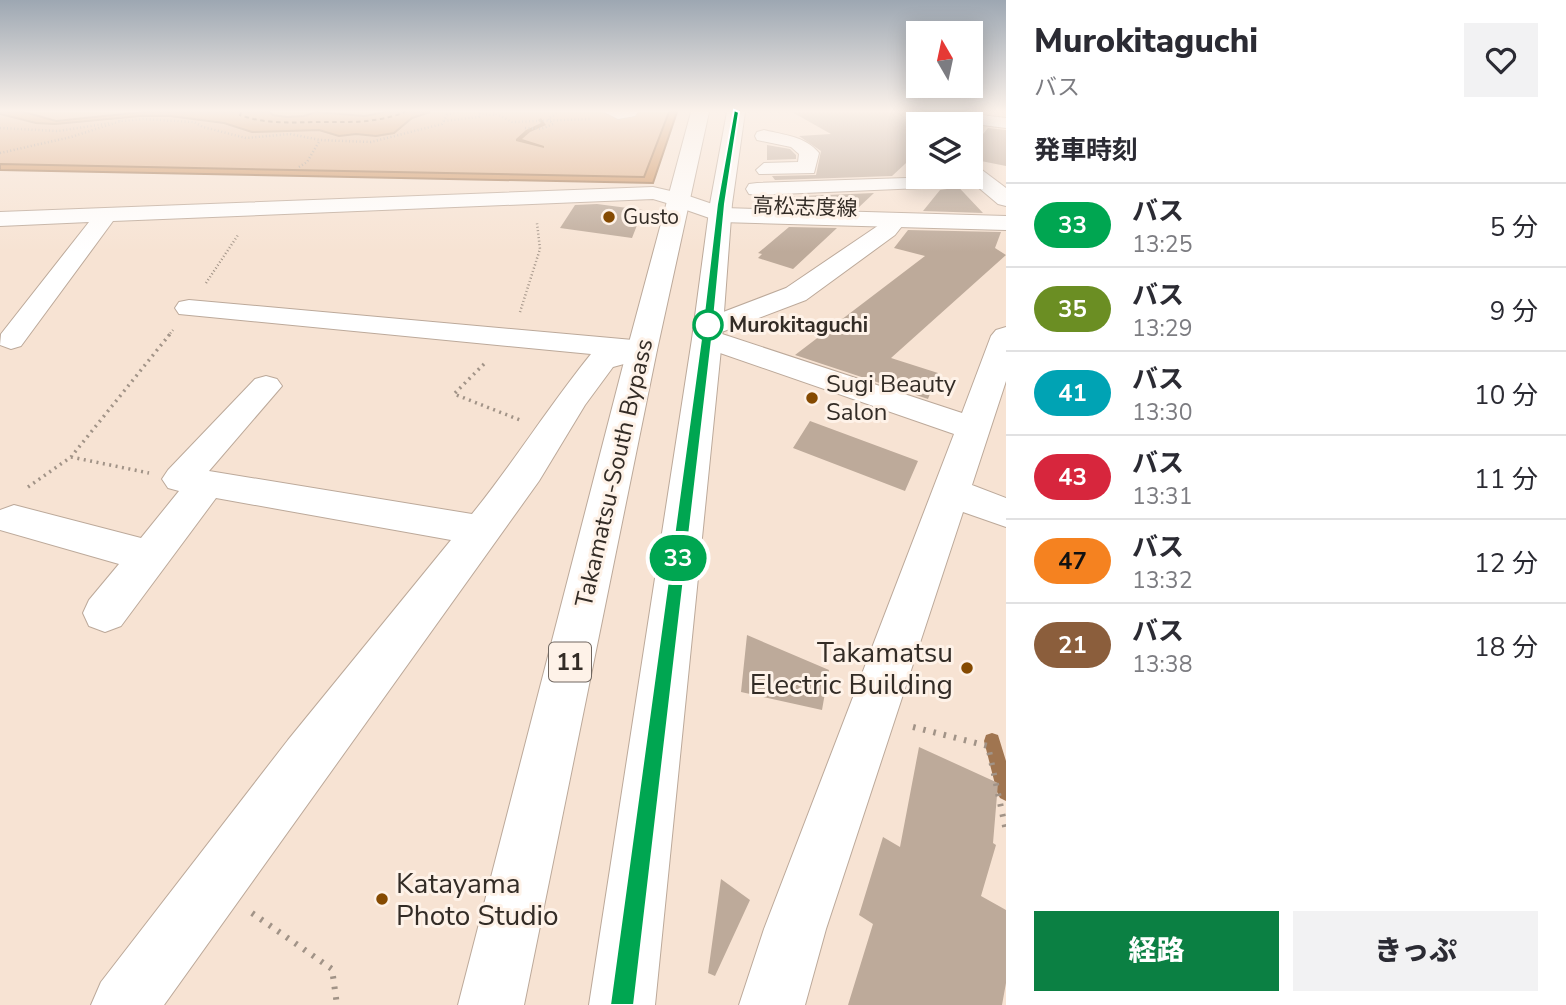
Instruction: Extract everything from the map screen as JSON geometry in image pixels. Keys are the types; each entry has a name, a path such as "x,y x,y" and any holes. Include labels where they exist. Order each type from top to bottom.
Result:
{"main road":[{"name":"11","path":"680,200 689,159"},
{"path":"622,1005 729,159"},
{"path":"808,159 807,169 771,167 761,180 906,180"},
{"path":"983,180 1006,198"},
{"path":"707,334 796,294 822,278 887,230 931,189"},
{"name":"高松志度線","path":"0,219 653,193 721,216 1006,213"},
{"name":"Takamatsu-South Bypass","path":"491,1005 642,350 680,200"},
{"path":"11,340 107,214"},
{"name":"高松志度線","path":"900,216 1006,223"},
{"path":"189,308 642,350"},
{"path":"707,334 973,429"},
{"path":"772,1005 870,716 1006,336"},
{"path":"124,1005 479,530 526,472 570,402 602,360 642,350"},
{"path":"105,613 150,556 194,481 266,386"},
{"path":"194,481 479,530"},
{"path":"950,492 1006,513"},
{"path":"17,506 150,556"}],"path":[{"path":"299,167 309,159"},
{"path":"17,506 71,457 130,386 189,308 256,208"},
{"path":"71,457 194,481"},
{"path":"870,716 988,746 1006,831"},
{"path":"214,886 332,969 337,1005"}],"shaded area":[{"path":"0,159 651,159 644,177 0,164"},
{"path":"651,159 661,159 653,183 0,170 0,164 644,177"}],"building":[{"path":"819,159 906,159 906,163 892,176 775,180 772,176 816,175"},
{"path":"983,159 1006,159 1006,166 983,161"},
{"path":"960,189 983,213 923,211 940,190"},
{"path":"874,193 857,209 789,207 780,197"},
{"path":"597,204 643,210 632,238 560,228 575,205"},
{"path":"789,227 837,228 793,269 758,258 762,254 758,253"},
{"path":"908,230 1001,232 995,248 1006,255 891,358 938,373 928,399 795,355 925,256 894,248"},
{"path":"810,421 918,461 905,491 793,448"},
{"path":"747,635 829,670 822,710 741,692"},
{"path":"919,747 998,783 993,843 996,845 981,896 1006,910 1006,983 1002,1005 848,1005 873,924 859,915 883,837 900,847"},
{"path":"721,879 750,900 715,976 708,973"}],"waterway":[{"path":"992,741 1006,792"}],"bus line":[{"name":"33","path":"622,1005 707,339 721,204 729,159"}],"place":[{"name":"Gusto","path":"609,217"},
{"name":"Murokitaguchi","path":"708,325"},
{"name":"Sugi Beauty Salon","path":"812,398"},
{"name":"Takamatsu Electric Building","path":"967,668"},
{"name":"Katayama Photo Studio","path":"382,899"}]}
